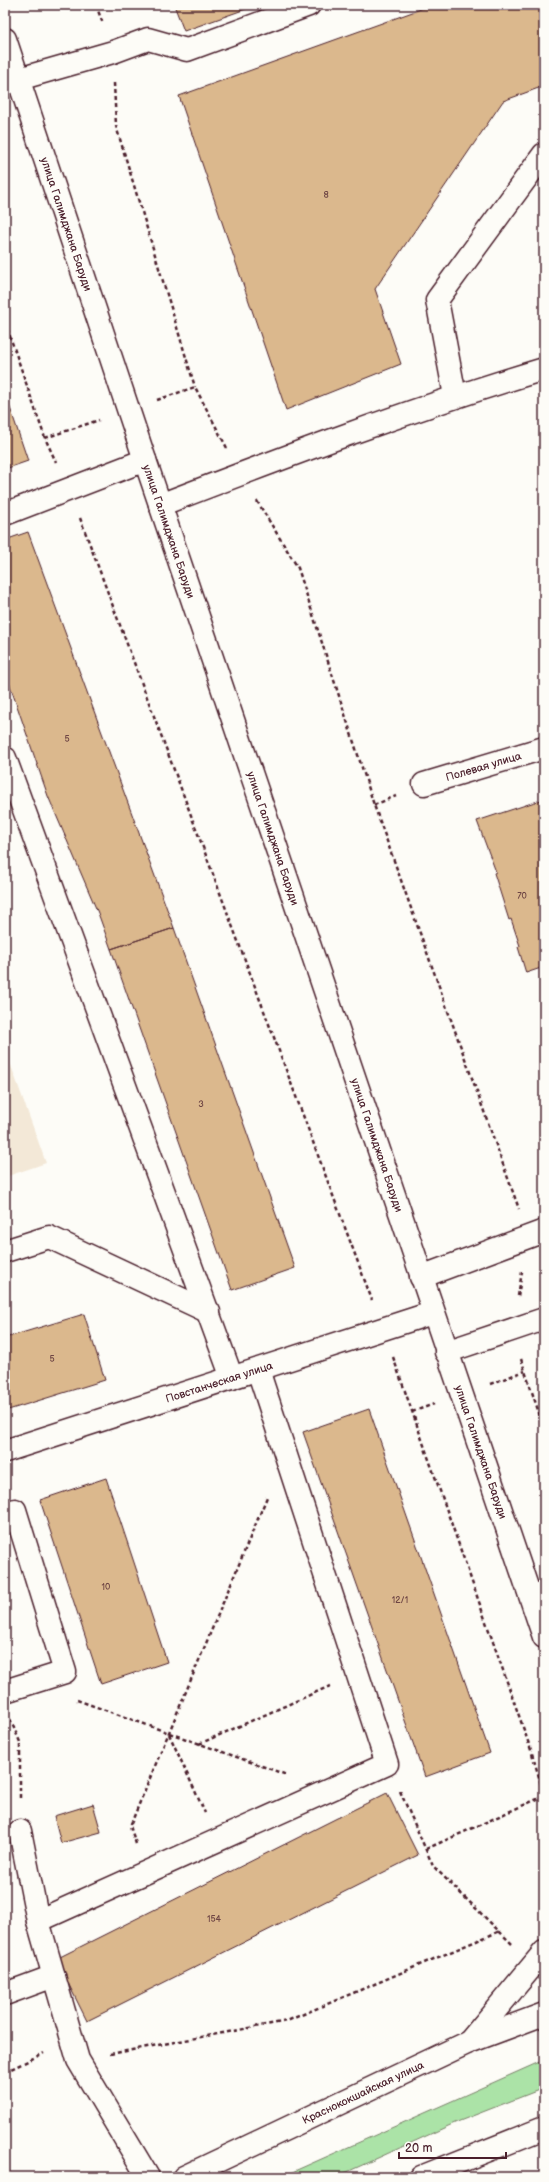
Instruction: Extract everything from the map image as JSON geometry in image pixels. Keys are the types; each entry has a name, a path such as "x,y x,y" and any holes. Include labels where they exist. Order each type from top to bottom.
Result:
{"street":[{"path":"18,79 113,52 148,39 187,50 309,5"},
{"name":"улица Галимджана Баруди","path":"5,39 128,410 432,1312 544,1637"},
{"path":"455,396 437,300 544,154"},
{"path":"160,505 455,396 544,369"},
{"path":"5,514 69,488 145,460"},
{"name":"Полевая улица","path":"424,784 544,748"},
{"path":"5,758 232,1378"},
{"path":"421,1277 537,1234"},
{"path":"5,1251 48,1237 209,1312"},
{"name":"Повстанческая улица","path":"5,1451 258,1370 432,1312"},
{"path":"446,1352 544,1319"},
{"path":"38,1921 387,1764 258,1370"},
{"path":"5,1513 15,1510 65,1672 5,1691"},
{"path":"20,1831 38,1921 78,2060 148,2177"},
{"path":"469,2042 544,1952"},
{"path":"5,1994 54,1976"},
{"name":"Краснококшайская улица","path":"184,2177 212,2162 469,2042 544,2014"},
{"path":"421,2177 544,2128"}],"path":[{"path":"96,5 113,52 116,126 195,387 246,472 298,568 374,805 537,1234 511,1330 544,1428"},
{"path":"5,322 45,438 69,488 383,1329 531,1750 544,1795 426,1849"},
{"path":"45,438 195,387"},
{"path":"145,1873 130,1826 268,1496"},
{"path":"65,1672 78,1702 329,1790"},
{"path":"198,1744 358,1674"},
{"path":"8,1714 20,1742 20,1831"},
{"path":"168,1734 217,1841"},
{"path":"387,1764 433,1866 515,1947"},
{"path":"5,2072 56,2047 78,2060 287,2021 500,1931"}],"shaded area":[{"path":"5,1049 46,1163 5,1177"}],"green space":[{"path":"544,2060 544,2088 457,2122 336,2177 281,2177"}],"building":[{"path":"174,5 257,5 184,31"},
{"path":"432,5 544,5 544,86 503,101 375,289 401,364 286,410 179,96"},
{"path":"5,393 28,461 5,469"},
{"path":"28,532 174,928 111,949 98,913 48,796 5,671 5,540"},
{"path":"544,799 544,967 526,973 518,947 520,946 511,919 509,920 494,873 496,872 477,821"},
{"path":"174,928 295,1268 232,1290 111,949"},
{"path":"84,1314 105,1380 5,1411 5,1338"},
{"path":"369,1409 490,1753 425,1777 303,1432"},
{"path":"106,1478 167,1662 101,1684 40,1500"},
{"path":"387,1793 418,1855 87,2021 56,1959"},
{"path":"93,1804 101,1832 61,1843 54,1816"}]}
